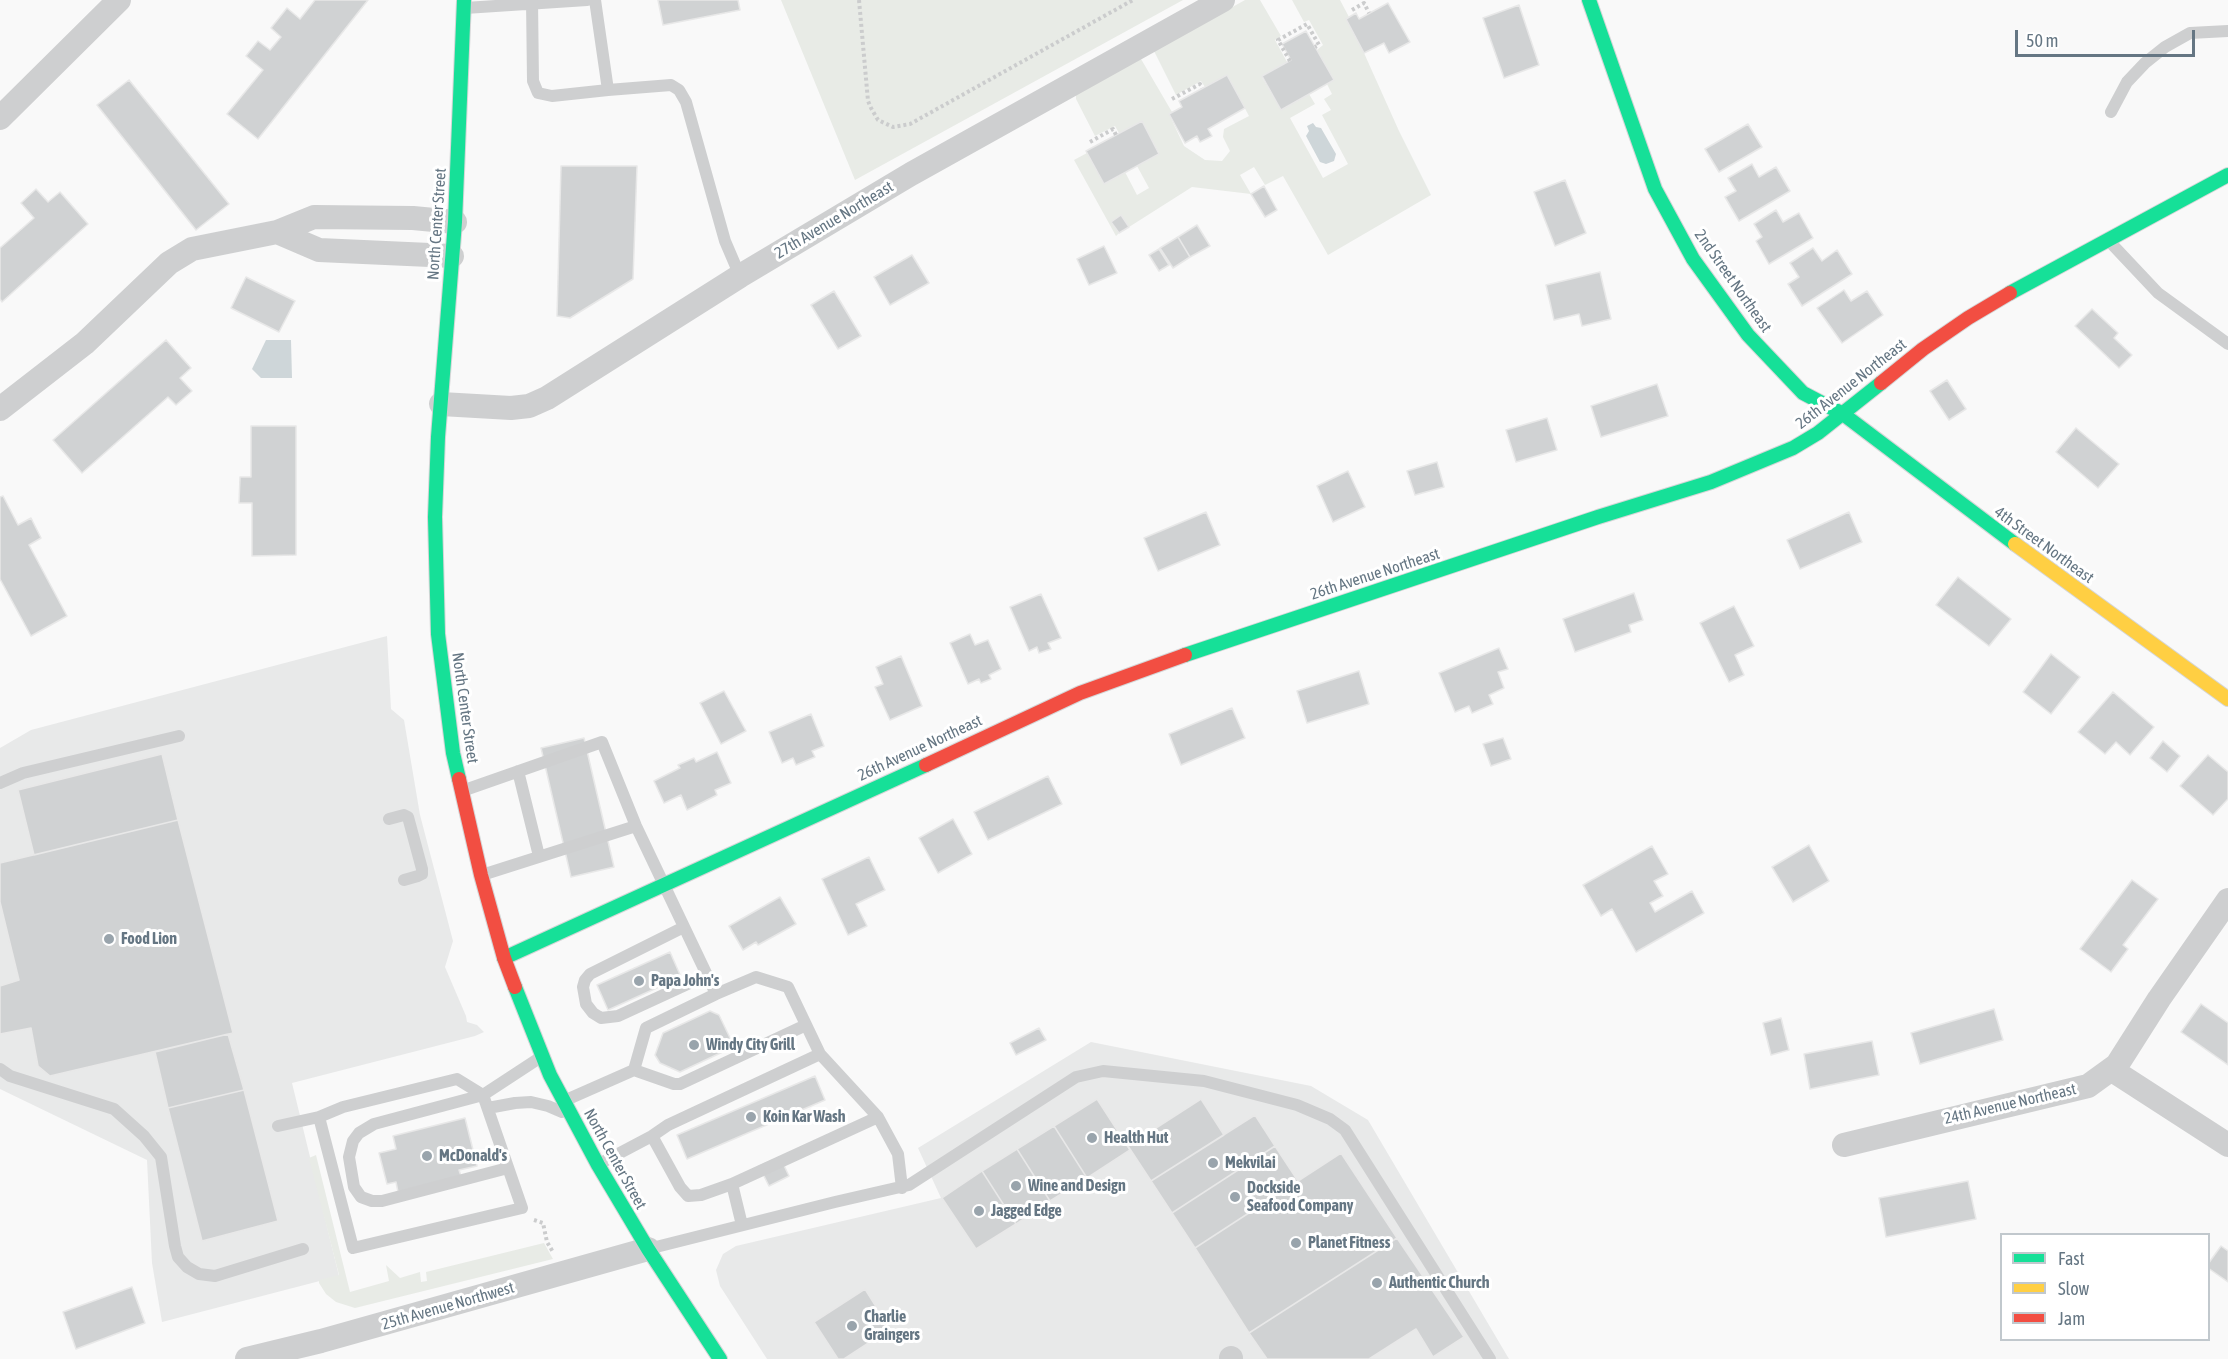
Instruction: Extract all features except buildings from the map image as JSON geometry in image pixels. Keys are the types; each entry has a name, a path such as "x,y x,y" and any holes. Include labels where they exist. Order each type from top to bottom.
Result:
{"street":[{"path":"0,118 119,0"},
{"name":"27th Avenue Northeast","path":"441,404 511,408 530,406 547,398 740,276 911,174 1223,0"},
{"name":"2nd Street Northeast","path":"1588,0 1654,189 1693,259 1748,335 1803,393 1843,414"},
{"name":"North Center Street","path":"464,4 455,222 436,475 437,606 447,711 461,791 504,958 542,1056 563,1101 598,1165 648,1250 720,1359"},
{"name":"26th Avenue Northeast","path":"504,958 1080,693 1216,644 1711,482 1793,448 1818,433 1923,349 1968,318 2228,175"},
{"path":"0,409 86,343 169,263 184,253 200,247 277,232 314,217 413,218 455,222"},
{"path":"314,217 319,250"},
{"path":"277,232 319,250 452,256"},
{"name":"4th Street Northeast","path":"1843,414 2008,540 2228,699"},
{"name":"24th Avenue Northeast","path":"1844,1145 2088,1086 2117,1065 2159,999 2228,900"},
{"path":"2112,1070 2228,1145"},
{"name":"25th Avenue Northwest","path":"248,1359 279,1355 648,1250"}],"lane":[{"path":"464,4 587,0"},
{"path":"594,0 608,90"},
{"path":"532,2 534,81 538,93 552,96 671,85 679,90 686,102 725,241 740,276"},
{"path":"2111,112 2127,82 2165,47 2190,33 2228,31"},
{"path":"2108,240 2158,293 2228,344"},
{"path":"0,783 23,773 179,736"},
{"path":"461,791 602,742 636,826 716,994"},
{"path":"518,771 539,856"},
{"path":"389,819 404,815 409,818 423,872 404,880"},
{"path":"481,875 636,826"},
{"path":"684,927 590,974 583,987 586,1004 593,1013 601,1018 618,1016 707,975"},
{"path":"634,1070 646,1028 756,976 788,987 820,1054 878,1116 898,1154 902,1188"},
{"path":"563,1101 634,1070 680,1084 806,1025"},
{"path":"598,1165 668,1125 820,1054"},
{"path":"508,1168 382,1201 366,1200 354,1187 349,1166 350,1150 359,1133 367,1127 385,1120 483,1095 542,1056"},
{"path":"0,1069 10,1076 114,1109 144,1136 161,1157 174,1246 178,1257 187,1267 199,1274 215,1276 303,1249"},
{"path":"648,1250 835,1202 902,1188 920,1179 1076,1077 1103,1071 1204,1081 1297,1105 1330,1119 1345,1130 1490,1359"},
{"path":"278,1126 319,1117 343,1107 457,1079 483,1095 522,1208 353,1248 319,1117"},
{"path":"488,1108 531,1102 548,1106 574,1120"},
{"path":"652,1136 680,1187 688,1196 701,1195 732,1184 878,1116"},
{"path":"732,1184 742,1226"}],"path":[{"path":"859,0 868,101 879,120 893,127 910,124 1133,0"},
{"path":"1352,10 1364,3 1370,13"},
{"path":"1290,61 1278,40 1307,24 1319,45 1315,47"},
{"path":"1172,99 1200,84 1202,88"},
{"path":"1090,142 1113,129 1116,135"},
{"path":"543,1223 547,1242 558,1260"}],"shaded area":[{"path":"781,0 1183,0 855,180"},
{"path":"1245,0 1260,0 1281,36 1275,40 1287,62 1262,77 1281,110 1309,94 1315,104 1290,118 1323,178 1348,164 1322,115 1331,110 1324,99 1332,94 1327,84 1334,80 1317,50 1323,45 1309,20 1304,22 1292,0 1340,0 1349,17 1346,19 1431,195 1328,255 1283,176 1265,185 1254,167 1240,175 1251,194 1192,187 1129,227 1121,216 1112,222 1119,233 1116,236 1074,160 1087,153 1104,183 1125,172 1137,195 1149,188 1137,166 1159,153 1142,122 1119,133 1115,126 1095,136 1076,99 1076,92 1141,59 1172,112 1169,114 1184,146 1205,160 1222,161 1230,151 1223,137 1224,129 1249,116 1227,75 1205,87 1201,81 1176,95 1154,51"},
{"path":"1313,123 1316,127 1321,128 1336,154 1334,161 1326,164 1320,162 1306,136 1309,131 1307,126"},
{"path":"266,340 291,340 292,378 261,378 252,369"},
{"path":"387,636 391,709 404,720 420,815 453,941 445,967 467,1022 477,1025 484,1032 292,1083 339,1276 162,1322 152,1263 147,1160 0,1089 0,748 31,730"},
{"path":"1091,1042 1311,1086 1368,1120 1509,1359 767,1359 720,1286 716,1270 723,1254 736,1246 941,1198 918,1148"},
{"path":"316,1155 350,1292 389,1281 386,1265 400,1278 420,1272 421,1282 427,1281 426,1272 544,1243 553,1259 355,1308 336,1302 326,1294 319,1283 319,1280 339,1275 309,1158"}],"traffic: fast":[{"path":"459,779 453,753 438,634 435,517 438,437 455,222 464,0"},
{"path":"1589,0 1655,189 1693,259 1748,335 1803,393 1843,414 2015,544"},
{"path":"2010,293 2228,175"},
{"path":"1185,655 1598,517 1711,482 1793,448 1818,433 1881,383"},
{"path":"504,958 926,765"},
{"path":"515,987 550,1075 598,1165 648,1249 720,1359"}],"traffic: slow":[{"path":"2015,544 2228,699"}],"traffic: jam":[{"path":"1881,383 1923,349 2010,293"},
{"path":"926,765 1080,693 1185,655"},
{"path":"459,779 481,875 504,958 515,987"}],"place":[{"name":"Food Lion","path":"109,939"},
{"name":"Papa John's","path":"639,981"},
{"name":"Windy City Grill","path":"694,1045"},
{"name":"Koin Kar Wash","path":"751,1117"},
{"name":"Health Hut","path":"1092,1138"},
{"name":"McDonald's","path":"427,1156"},
{"name":"Mekvilai","path":"1213,1163"},
{"name":"Wine and Design","path":"1016,1186"},
{"name":"Dockside Seafood Company","path":"1235,1197"},
{"name":"Jagged Edge","path":"979,1211"},
{"name":"Planet Fitness","path":"1296,1243"},
{"name":"Authentic Church","path":"1377,1283"},
{"name":"Charlie Graingers","path":"852,1326"}]}
